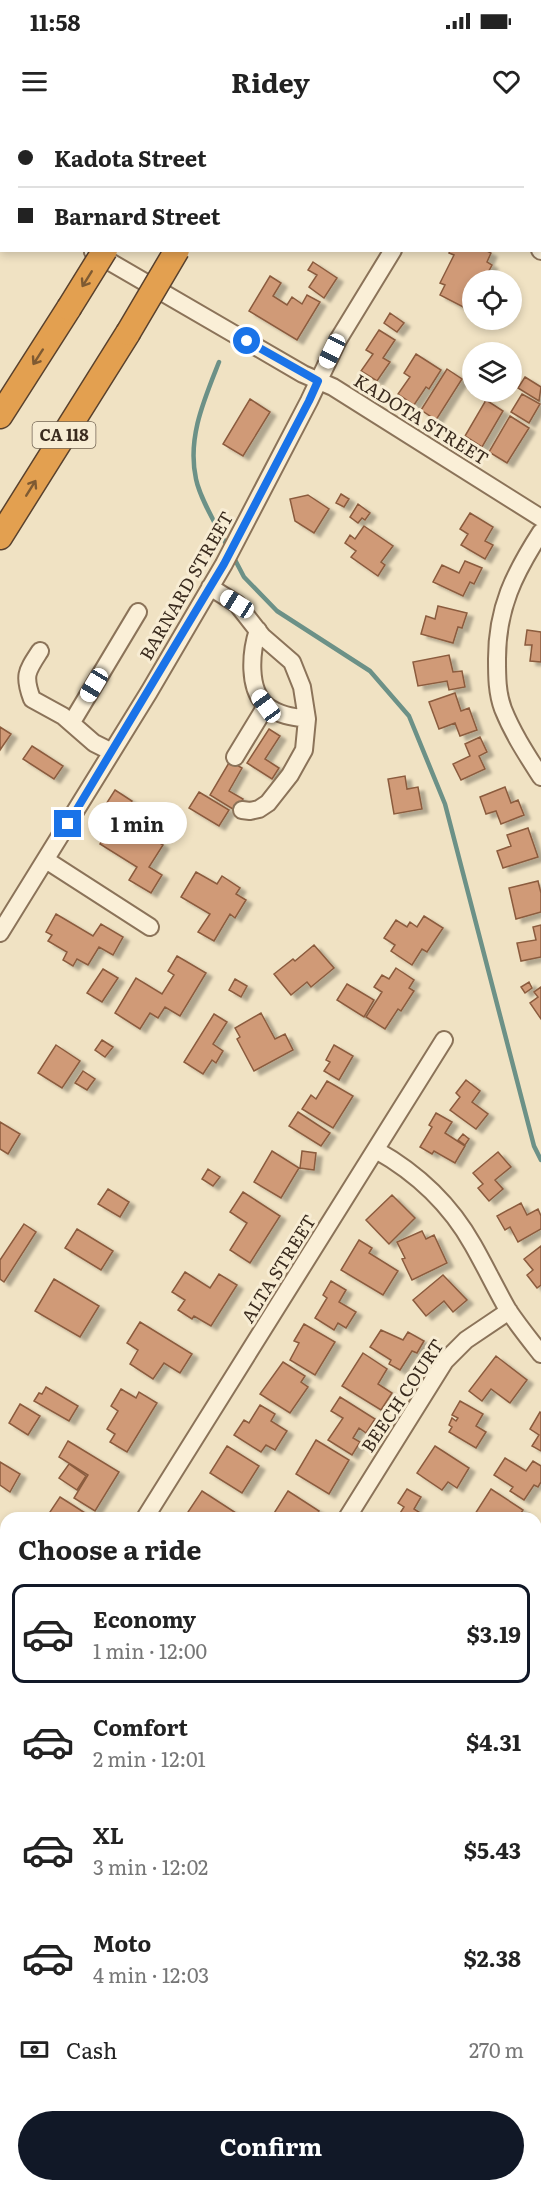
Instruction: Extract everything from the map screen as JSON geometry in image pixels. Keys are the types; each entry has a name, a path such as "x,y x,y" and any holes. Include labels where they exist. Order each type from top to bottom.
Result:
{"highway":[{"path":"0,416 104,252"},
{"name":"CA 118","path":"0,537 128,333 176,252"}],"street":[{"name":"KADOTA STREET","path":"95,252 294,369 333,387 541,518"},
{"name":"BARNARD STREET","path":"0,933 112,752 224,564 338,340 392,252"},
{"path":"541,532 518,568 507,595 500,621 496,680 502,706 513,732 541,777"},
{"path":"210,587 237,604 258,630 292,662 302,687 307,719 304,750 290,775 268,803 250,812 242,810"},
{"path":"72,722 138,612"},
{"path":"258,630 254,643 253,671 257,693 266,706 284,715 307,719"},
{"path":"40,651 26,672 27,685 32,699 72,722 94,743 112,752"},
{"path":"235,757 266,706"},
{"path":"46,860 150,927"},
{"name":"ALTA STREET","path":"149,1512 444,1040"},
{"path":"376,1150 395,1160 426,1184 451,1211 472,1243 509,1311 541,1354"},
{"name":"BEECH COURT","path":"351,1512 445,1361 466,1340 509,1311"}],"building":[{"path":"449,252 491,253 487,262 492,265 489,270 462,270 462,306 440,295 445,285 440,283 454,255"},
{"path":"313,262 337,278 324,298 309,287 317,275 308,270"},
{"path":"270,276 281,283 273,296 287,305 292,297 302,304 307,295 320,302 297,340 249,311"},
{"path":"390,313 404,323 397,332 384,323"},
{"path":"379,330 395,340 383,358 390,362 377,381 361,371 373,354 366,350"},
{"path":"416,354 441,370 429,389 426,387 414,405 398,394 410,377 404,373"},
{"path":"447,369 462,379 436,420 421,410"},
{"path":"525,377 541,387 539,401 522,390 522,382"},
{"path":"522,394 540,404 529,423 511,412 517,402 522,402"},
{"path":"250,399 270,412 243,456 223,444"},
{"path":"485,402 489,402 503,411 482,447 465,436"},
{"path":"510,416 529,428 507,463 489,452"},
{"path":"341,494 349,499 344,507 336,503"},
{"path":"308,495 329,509 314,533 295,521 290,499"},
{"path":"358,504 370,513 365,520 362,518 358,523 350,517"},
{"path":"470,513 493,527 485,541 493,545 485,559 461,545 468,534 460,529"},
{"path":"364,526 393,546 381,562 385,565 378,576 351,557 356,551 345,543 350,535 355,539"},
{"path":"465,561 482,568 474,584 470,582 463,596 433,582 442,565 459,573"},
{"path":"438,606 467,613 462,628 458,627 453,643 421,634 426,616 435,619"},
{"path":"527,630 541,632 541,662 530,661 532,645 525,645"},
{"path":"449,655 453,672 462,671 465,687 449,690 447,681 418,686 413,662"},
{"path":"455,693 461,711 469,708 477,730 460,736 455,723 439,729 429,702"},
{"path":"0,727 11,734 0,750"},
{"path":"269,729 280,736 265,759 279,768 272,779 247,763"},
{"path":"480,737 487,752 479,756 485,769 461,780 453,764 470,756 465,744"},
{"path":"32,746 63,766 54,779 23,759"},
{"path":"230,761 242,768 229,791 243,799 236,811 210,795"},
{"path":"405,776 407,789 418,787 422,809 394,814 388,779"},
{"path":"505,787 511,803 518,800 524,815 501,824 496,811 486,814 480,797"},
{"path":"115,790 132,801 119,823 101,812"},
{"path":"199,792 229,810 219,826 189,808"},
{"path":"123,819 163,845 149,867 162,875 151,893 129,880 137,867 100,844 113,822 119,826"},
{"path":"528,828 538,857 503,868 497,851 511,846 507,835"},
{"path":"196,872 217,884 222,876 240,888 236,894 246,900 235,918 230,914 214,941 198,932 210,914 181,897"},
{"path":"538,881 541,893 541,912 516,919 509,888"},
{"path":"56,914 93,936 101,924 123,937 113,955 99,947 88,965 77,959 73,966 63,960 67,952 48,941 52,935 46,932"},
{"path":"424,916 443,928 427,952 422,949 412,965 391,951 395,945 384,938 396,920 407,927 410,922 417,927"},
{"path":"541,925 541,957 521,961 517,943 536,940 533,927"},
{"path":"314,945 334,968 311,987 307,982 291,995 274,974 293,959 295,961"},
{"path":"177,956 206,973 180,1016 165,1007 158,1018 150,1013 140,1029 115,1013 136,978 162,994 174,975 168,971"},
{"path":"396,968 414,980 409,988 414,991 385,1029 366,1017 382,992 374,987 382,975 389,979"},
{"path":"103,969 118,978 102,1002 87,993"},
{"path":"235,979 247,986 241,997 229,990"},
{"path":"529,982 532,988 525,993 521,987"},
{"path":"347,984 374,1000 364,1017 337,1000"},
{"path":"541,987 541,1019 530,1003 538,997 534,992"},
{"path":"261,1013 275,1039 285,1034 293,1050 254,1071 237,1039 240,1037 235,1028"},
{"path":"214,1014 227,1022 213,1044 223,1051 216,1063 212,1060 203,1074 184,1062"},
{"path":"102,1040 113,1047 105,1057 95,1050"},
{"path":"56,1045 80,1061 62,1088 38,1073"},
{"path":"334,1045 353,1056 339,1080 324,1071 330,1062 326,1060"},
{"path":"83,1071 95,1079 87,1090 75,1083"},
{"path":"466,1080 480,1091 472,1102 488,1114 476,1129 450,1110 460,1097 456,1093"},
{"path":"327,1081 353,1096 333,1128 302,1109 311,1095 316,1099"},
{"path":"298,1112 330,1133 321,1146 289,1126"},
{"path":"436,1113 452,1122 445,1133 465,1146 455,1163 434,1151 432,1154 420,1147 432,1127 429,1125"},
{"path":"0,1122 20,1134 8,1154 0,1149"},
{"path":"463,1134 469,1139 465,1145 458,1140"},
{"path":"272,1151 299,1168 281,1198 254,1182"},
{"path":"302,1151 316,1153 314,1170 300,1168"},
{"path":"498,1152 511,1167 495,1180 503,1189 489,1201 478,1188 483,1184 473,1173"},
{"path":"208,1169 220,1177 213,1186 202,1179"},
{"path":"108,1189 129,1202 120,1217 98,1204"},
{"path":"243,1192 280,1216 250,1263 230,1250 247,1223 230,1212"},
{"path":"392,1195 415,1218 389,1244 366,1220"},
{"path":"521,1203 527,1215 538,1209 541,1216 541,1229 518,1242 510,1227 505,1230 497,1216"},
{"path":"24,1224 36,1232 4,1282 0,1279 0,1260"},
{"path":"77,1229 113,1251 101,1270 65,1248"},
{"path":"422,1231 426,1239 434,1235 447,1263 412,1280 397,1242"},
{"path":"359,1240 372,1248 369,1253 398,1271 383,1295 341,1270"},
{"path":"541,1246 541,1285 537,1288 527,1275 533,1270 524,1259"},
{"path":"185,1272 210,1288 219,1274 237,1285 211,1326 194,1316 192,1319 178,1310 185,1300 172,1292"},
{"path":"443,1275 467,1300 453,1312 444,1301 426,1316 413,1300"},
{"path":"54,1279 99,1306 80,1337 35,1311"},
{"path":"331,1281 346,1290 339,1302 356,1312 346,1328 338,1323 334,1330 315,1318 327,1298 323,1295"},
{"path":"140,1322 192,1354 180,1373 164,1363 153,1379 130,1364 138,1350 127,1343"},
{"path":"304,1324 335,1342 315,1375 290,1360 299,1343 294,1341"},
{"path":"381,1330 403,1340 408,1332 424,1341 417,1353 412,1351 400,1370 389,1364 391,1360 370,1347"},
{"path":"363,1353 387,1369 378,1384 392,1393 381,1410 342,1386"},
{"path":"496,1356 527,1380 510,1403 491,1389 482,1401 469,1391"},
{"path":"283,1362 305,1376 301,1382 308,1387 290,1413 260,1394"},
{"path":"46,1387 78,1406 69,1421 34,1401"},
{"path":"121,1389 136,1398 139,1392 157,1403 127,1452 110,1442 115,1434 107,1429 118,1411 111,1406"},
{"path":"340,1397 375,1419 366,1433 359,1428 353,1438 360,1442 352,1455 328,1440 343,1418 331,1411"},
{"path":"460,1401 483,1414 476,1426 486,1432 476,1448 449,1432 452,1427 449,1425 452,1418 456,1421 458,1418 452,1415"},
{"path":"20,1404 40,1416 28,1435 9,1423"},
{"path":"260,1405 275,1414 271,1421 287,1431 275,1450 266,1445 261,1452 234,1435 244,1420 249,1423"},
{"path":"540,1412 541,1451 532,1446 539,1435 530,1429"},
{"path":"316,1440 349,1460 329,1494 296,1474"},
{"path":"68,1441 119,1472 95,1511 74,1498 88,1475 59,1457"},
{"path":"227,1446 259,1466 242,1493 210,1473"},
{"path":"435,1446 469,1468 457,1488 448,1482 442,1490 417,1473"},
{"path":"505,1458 526,1471 533,1461 541,1466 541,1482 538,1487 534,1485 524,1500 510,1491 513,1487 494,1475"},
{"path":"0,1462 20,1474 10,1492 0,1485"},
{"path":"69,1464 86,1476 77,1490 59,1478"},
{"path":"407,1489 421,1497 414,1509 419,1512 401,1512 404,1507 398,1503"},
{"path":"491,1489 523,1510 522,1512 476,1512"},
{"path":"202,1491 234,1512 188,1512"},
{"path":"288,1491 319,1511 318,1512 275,1512"},
{"path":"60,1497 84,1512 50,1512"}],"waterway":[{"path":"219,362 198,419 194,464 201,495 227,546"},
{"path":"233,556 244,577 277,611 370,671 409,716 445,804 534,1146 541,1160"}],"route":[{"path":"68,824 224,564 318,381 247,341"}]}
